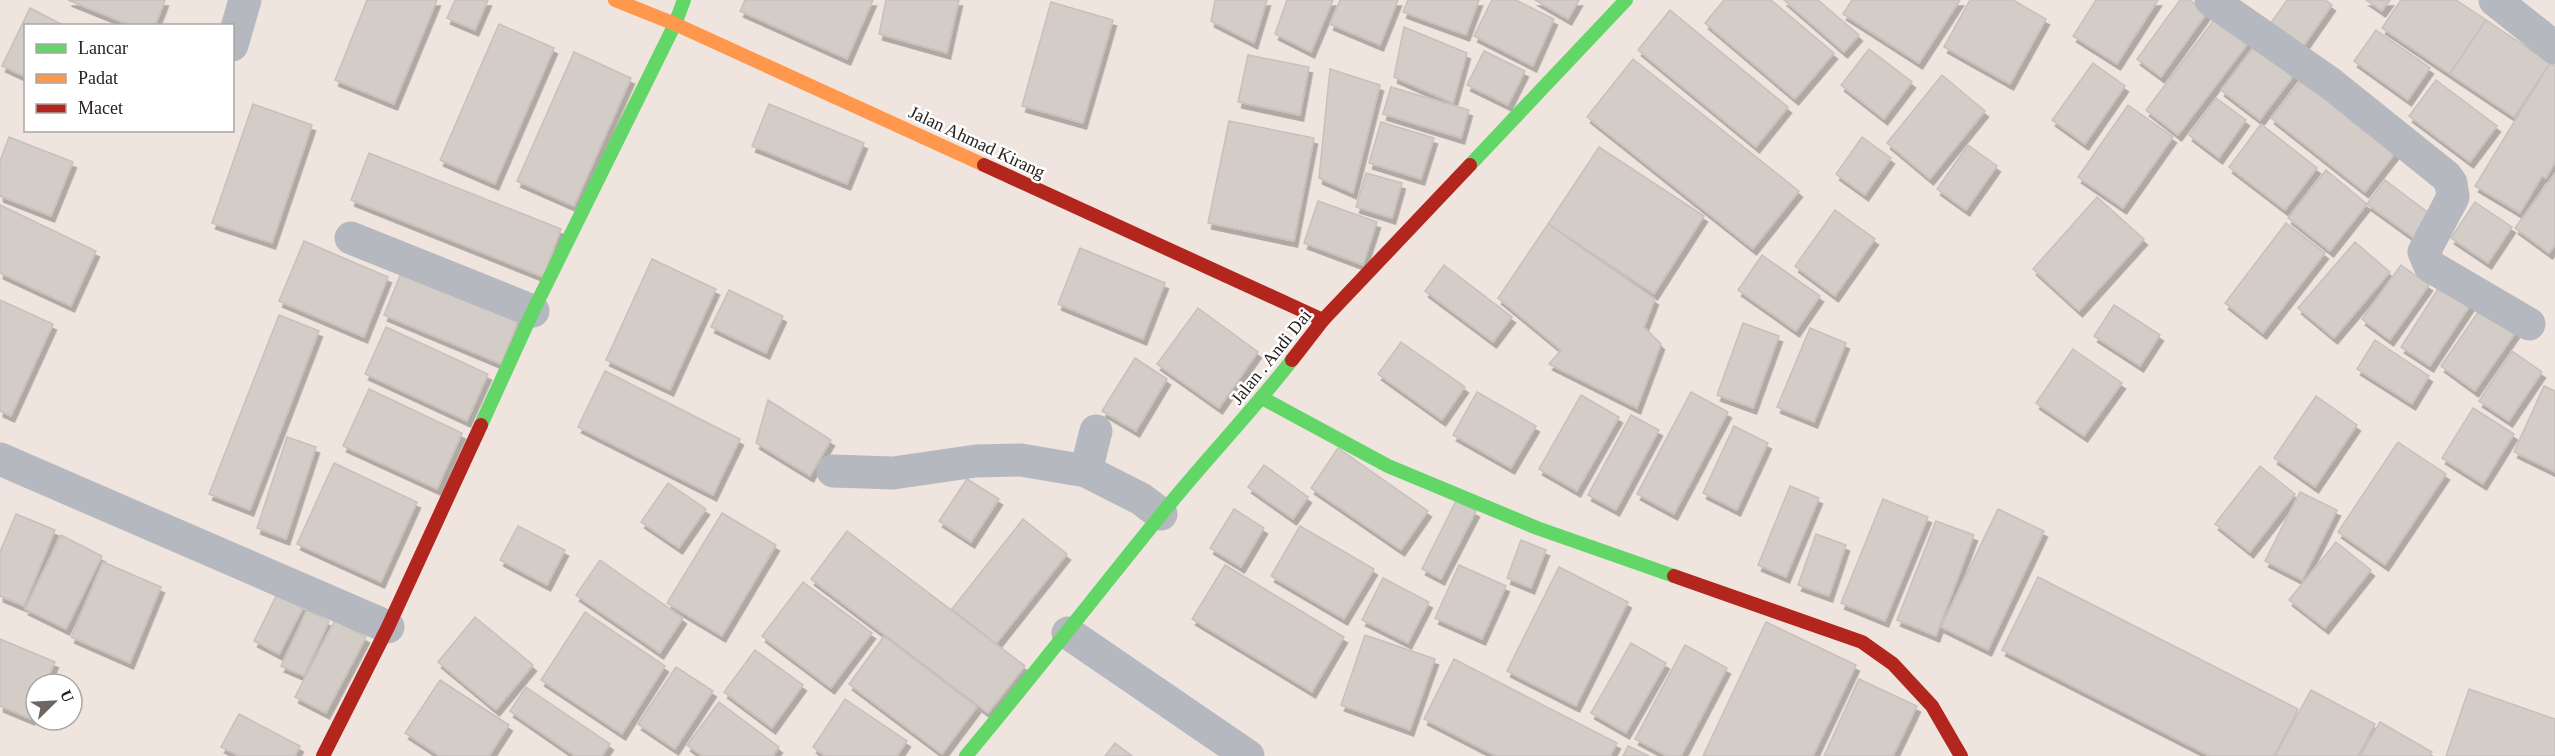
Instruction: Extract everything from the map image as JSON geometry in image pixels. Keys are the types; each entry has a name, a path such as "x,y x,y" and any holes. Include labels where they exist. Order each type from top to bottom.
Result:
{"main road":[{"name":"Jalan Ahmad Kirang","path":"615,0 675,24 1323,320"},
{"path":"323,756 388,627 533,311 675,24 684,0"},
{"name":"Jalan . Andi Dai","path":"966,756 1068,633 1161,514 1262,398 1323,320 1626,0"},
{"path":"1262,398 1388,466 1537,528 1862,642 1893,664 1932,706 1961,756"}],"street":[{"path":"234,38 245,0"},
{"path":"2211,0 2330,83 2446,176 2451,183 2453,197 2424,252 2425,259 2430,266 2529,324"},
{"path":"2506,4 2555,48"},
{"path":"351,238 533,311"},
{"path":"1086,471 1096,431"},
{"path":"833,471 892,473 976,460 1021,460 1086,471 1142,499 1161,514"},
{"path":"2,467 388,627"},
{"path":"1068,633 1248,756"}],"building":[{"path":"68,0 165,0 156,24 127,24"},
{"path":"367,0 437,0 394,104 335,80"},
{"path":"455,0 488,0 475,30 447,18"},
{"path":"745,0 873,0 847,59 740,11"},
{"path":"886,0 959,0 947,53 879,34"},
{"path":"1215,0 1267,0 1254,43 1211,21"},
{"path":"1287,0 1333,0 1311,52 1275,34"},
{"path":"1340,0 1398,0 1380,45 1330,24"},
{"path":"1408,0 1479,0 1466,35 1403,12"},
{"path":"1492,0 1516,0 1554,19 1533,66 1474,36"},
{"path":"1535,0 1579,0 1568,19"},
{"path":"1724,0 1771,0 1834,53 1795,99 1705,23"},
{"path":"1784,0 1818,0 1859,35 1844,52"},
{"path":"1852,0 1960,0 1919,63 1843,14"},
{"path":"1970,0 2013,0 2046,19 2010,84 1944,47"},
{"path":"2096,0 2158,0 2117,64 2073,36"},
{"path":"2180,0 2190,0 2207,13 2161,77 2137,59"},
{"path":"2287,0 2325,0 2332,5 2298,54 2266,30"},
{"path":"2366,0 2390,0 2382,11"},
{"path":"2401,0 2456,0 2486,20 2450,74 2382,28"},
{"path":"1051,2 1113,20 1083,123 1022,106"},
{"path":"30,8 61,24 24,24 24,76 2,66"},
{"path":"1670,10 1788,107 1756,147 1638,50"},
{"path":"2220,12 2253,37 2178,135 2146,110"},
{"path":"2486,20 2550,63 2514,117 2450,74"},
{"path":"499,24 554,48 495,184 440,160"},
{"path":"1404,27 1467,53 1453,103 1394,77"},
{"path":"2376,30 2430,68 2408,100 2354,61"},
{"path":"2258,41 2297,71 2260,120 2221,90"},
{"path":"1869,49 1912,82 1884,119 1841,85"},
{"path":"1484,51 1525,71 1508,105 1467,85"},
{"path":"574,52 631,78 574,206 517,181"},
{"path":"1248,55 1309,67 1300,115 1238,102"},
{"path":"1633,59 1799,191 1753,249 1587,117"},
{"path":"2093,63 2125,86 2085,144 2052,120"},
{"path":"2550,63 2555,66 2555,162 2546,178 2542,176 2520,213 2475,186"},
{"path":"1330,69 1380,85 1353,193 1319,178"},
{"path":"2306,74 2400,147 2365,192 2271,118"},
{"path":"1942,75 1985,111 1930,179 1887,143"},
{"path":"2436,80 2497,126 2470,162 2409,116"},
{"path":"1391,87 1469,110 1461,138 1383,114"},
{"path":"2216,98 2246,120 2219,158 2189,135"},
{"path":"253,104 312,125 272,243 212,223"},
{"path":"769,104 864,143 847,184 752,146"},
{"path":"2128,105 2173,137 2123,208 2078,177"},
{"path":"1229,121 1314,138 1294,241 1208,223"},
{"path":"1381,122 1434,138 1421,179 1369,163"},
{"path":"2261,124 2317,168 2285,210 2229,167"},
{"path":"9,137 73,162 51,216 0,196 0,161"},
{"path":"1862,137 1891,158 1865,195 1836,174"},
{"path":"1968,145 1997,166 1966,210 1937,189"},
{"path":"1599,147 1704,216 1654,294 1548,224"},
{"path":"369,153 561,229 543,277 351,200"},
{"path":"2326,170 2367,204 2330,251 2288,218"},
{"path":"1366,173 1402,183 1392,218 1356,207"},
{"path":"2555,173 2555,245 2549,253 2515,228"},
{"path":"2385,180 2438,220 2421,243 2367,204"},
{"path":"2097,197 2144,239 2079,311 2033,269"},
{"path":"1318,201 1377,222 1363,265 1304,243"},
{"path":"2475,202 2512,227 2488,263 2451,238"},
{"path":"0,205 96,251 71,306 0,273"},
{"path":"1835,210 1875,239 1835,296 1795,266"},
{"path":"2286,223 2325,253 2263,333 2225,303"},
{"path":"1548,224 1655,299 1644,327 1661,344 1637,408 1549,364 1561,350 1498,298"},
{"path":"304,241 388,277 364,337 279,301"},
{"path":"2355,242 2390,272 2334,338 2298,308"},
{"path":"1080,248 1165,283 1143,339 1058,304"},
{"path":"1762,255 1820,296 1796,331 1738,290"},
{"path":"652,259 716,289 670,390 606,360"},
{"path":"1444,265 1512,317 1493,342 1425,291"},
{"path":"2401,265 2429,285 2390,340 2362,319"},
{"path":"404,266 521,314 501,364 384,315"},
{"path":"2445,278 2475,298 2430,366 2401,347"},
{"path":"729,290 783,316 766,353 711,327"},
{"path":"0,300 53,324 11,416 0,411"},
{"path":"2114,305 2160,335 2140,366 2094,336"},
{"path":"2483,305 2518,329 2475,391 2441,366"},
{"path":"1198,308 1258,352 1219,408 1157,364"},
{"path":"279,315 319,331 250,510 209,494"},
{"path":"1743,323 1779,336 1753,408 1717,395"},
{"path":"386,327 488,374 467,421 365,374"},
{"path":"1810,328 1846,343 1814,422 1777,407"},
{"path":"2375,340 2429,376 2412,404 2357,369"},
{"path":"1401,342 1465,387 1442,420 1378,374"},
{"path":"2073,349 2122,383 2084,436 2036,403"},
{"path":"2512,351 2542,372 2509,421 2479,401"},
{"path":"1135,358 1167,379 1136,431 1102,411"},
{"path":"605,371 740,439 713,495 578,427"},
{"path":"2544,386 2555,391 2555,472 2514,452"},
{"path":"369,389 462,433 437,489 343,446"},
{"path":"1477,392 1536,426 1511,468 1453,435"},
{"path":"1691,392 1728,412 1674,514 1637,494"},
{"path":"1581,395 1619,417 1577,491 1539,469"},
{"path":"2316,396 2357,425 2315,487 2274,458"},
{"path":"768,400 831,440 810,476 756,443"},
{"path":"2473,408 2514,434 2483,484 2442,458"},
{"path":"1631,415 1659,430 1616,510 1588,495"},
{"path":"1734,426 1768,443 1737,510 1703,493"},
{"path":"287,437 316,447 286,539 257,528"},
{"path":"2398,442 2446,474 2385,565 2338,532"},
{"path":"1338,448 1428,511 1401,550 1311,488"},
{"path":"334,463 417,502 381,582 297,544"},
{"path":"1264,465 1308,497 1293,519 1248,487"},
{"path":"2260,466 2295,494 2250,552 2215,524"},
{"path":"967,479 999,499 971,542 939,521"},
{"path":"668,483 706,509 679,548 641,522"},
{"path":"1790,486 1819,498 1786,577 1758,565"},
{"path":"2300,492 2337,510 2302,580 2265,561"},
{"path":"1883,499 1928,517 1885,621 1841,603"},
{"path":"1456,501 1476,511 1441,579 1422,569"},
{"path":"1234,509 1264,528 1241,567 1210,548"},
{"path":"1998,509 2044,531 1988,650 1941,627"},
{"path":"722,513 776,545 722,636 667,603"},
{"path":"16,514 55,530 24,606 0,596 0,552"},
{"path":"1023,519 1067,554 996,644 952,609"},
{"path":"1936,521 1974,535 1936,636 1897,620"},
{"path":"518,526 565,550 547,585 500,560"},
{"path":"1300,526 1374,569 1344,619 1271,576"},
{"path":"847,531 1025,666 988,713 811,579"},
{"path":"1816,534 1846,545 1829,596 1798,585"},
{"path":"61,535 102,556 66,629 25,609"},
{"path":"1521,540 1546,550 1531,588 1507,578"},
{"path":"2336,542 2371,570 2325,628 2289,600"},
{"path":"600,560 683,618 660,653 576,595"},
{"path":"103,562 161,587 130,663 71,637"},
{"path":"1225,565 1344,637 1312,692 1192,619"},
{"path":"1459,565 1506,586 1482,639 1435,618"},
{"path":"1559,567 1628,602 1576,706 1507,671"},
{"path":"2038,577 2298,709 2274,756 2210,756 2002,650"},
{"path":"1383,578 1429,602 1408,643 1362,620"},
{"path":"803,582 872,633 831,688 762,636"},
{"path":"278,592 304,606 279,654 254,641"},
{"path":"307,610 329,621 304,676 281,666"},
{"path":"585,612 665,666 622,734 541,680"},
{"path":"475,617 533,665 496,710 438,662"},
{"path":"335,620 366,637 326,713 295,697"},
{"path":"1766,622 1856,665 1813,756 1703,756"},
{"path":"1365,635 1435,659 1410,730 1341,705"},
{"path":"884,636 977,707 942,754 849,684"},
{"path":"0,639 55,662 50,672 24,672 24,716 0,706"},
{"path":"1631,643 1666,663 1626,733 1591,713"},
{"path":"1685,645 1727,668 1681,756 1667,756 1635,739"},
{"path":"755,650 803,685 772,728 724,692"},
{"path":"1454,659 1617,743 1610,756 1496,756 1424,719"},
{"path":"676,667 713,691 675,749 638,724"},
{"path":"1859,679 1917,706 1893,756 1824,756"},
{"path":"440,680 509,725 489,756 440,756 405,733"},
{"path":"526,687 610,744 602,756 575,756 510,711"},
{"path":"2469,689 2555,719 2555,756 2446,756"},
{"path":"2311,690 2375,724 2358,756 2275,756"},
{"path":"845,699 907,741 897,756 825,756 813,747"},
{"path":"719,702 779,747 773,756 702,756 687,745"},
{"path":"239,714 300,746 295,756 239,756 221,747"},
{"path":"2380,722 2432,752 2429,756 2360,756"},
{"path":"1115,743 1132,756 1105,756"},
{"path":"1628,746 1649,756 1623,756"}],"traffic: fast":[{"path":"481,425 533,311 675,24 684,0"},
{"path":"1470,165 1626,0"},
{"path":"966,756 1176,496 1292,360"},
{"path":"1262,398 1388,466 1537,528 1674,576"}],"traffic: slow":[{"path":"615,0 675,24 984,165"}],"traffic: jam":[{"path":"984,165 1323,320"},
{"path":"1292,360 1323,320 1470,165"},
{"path":"323,756 388,627 481,425"},
{"path":"1674,576 1862,642 1893,664 1932,706 1961,756"}]}
